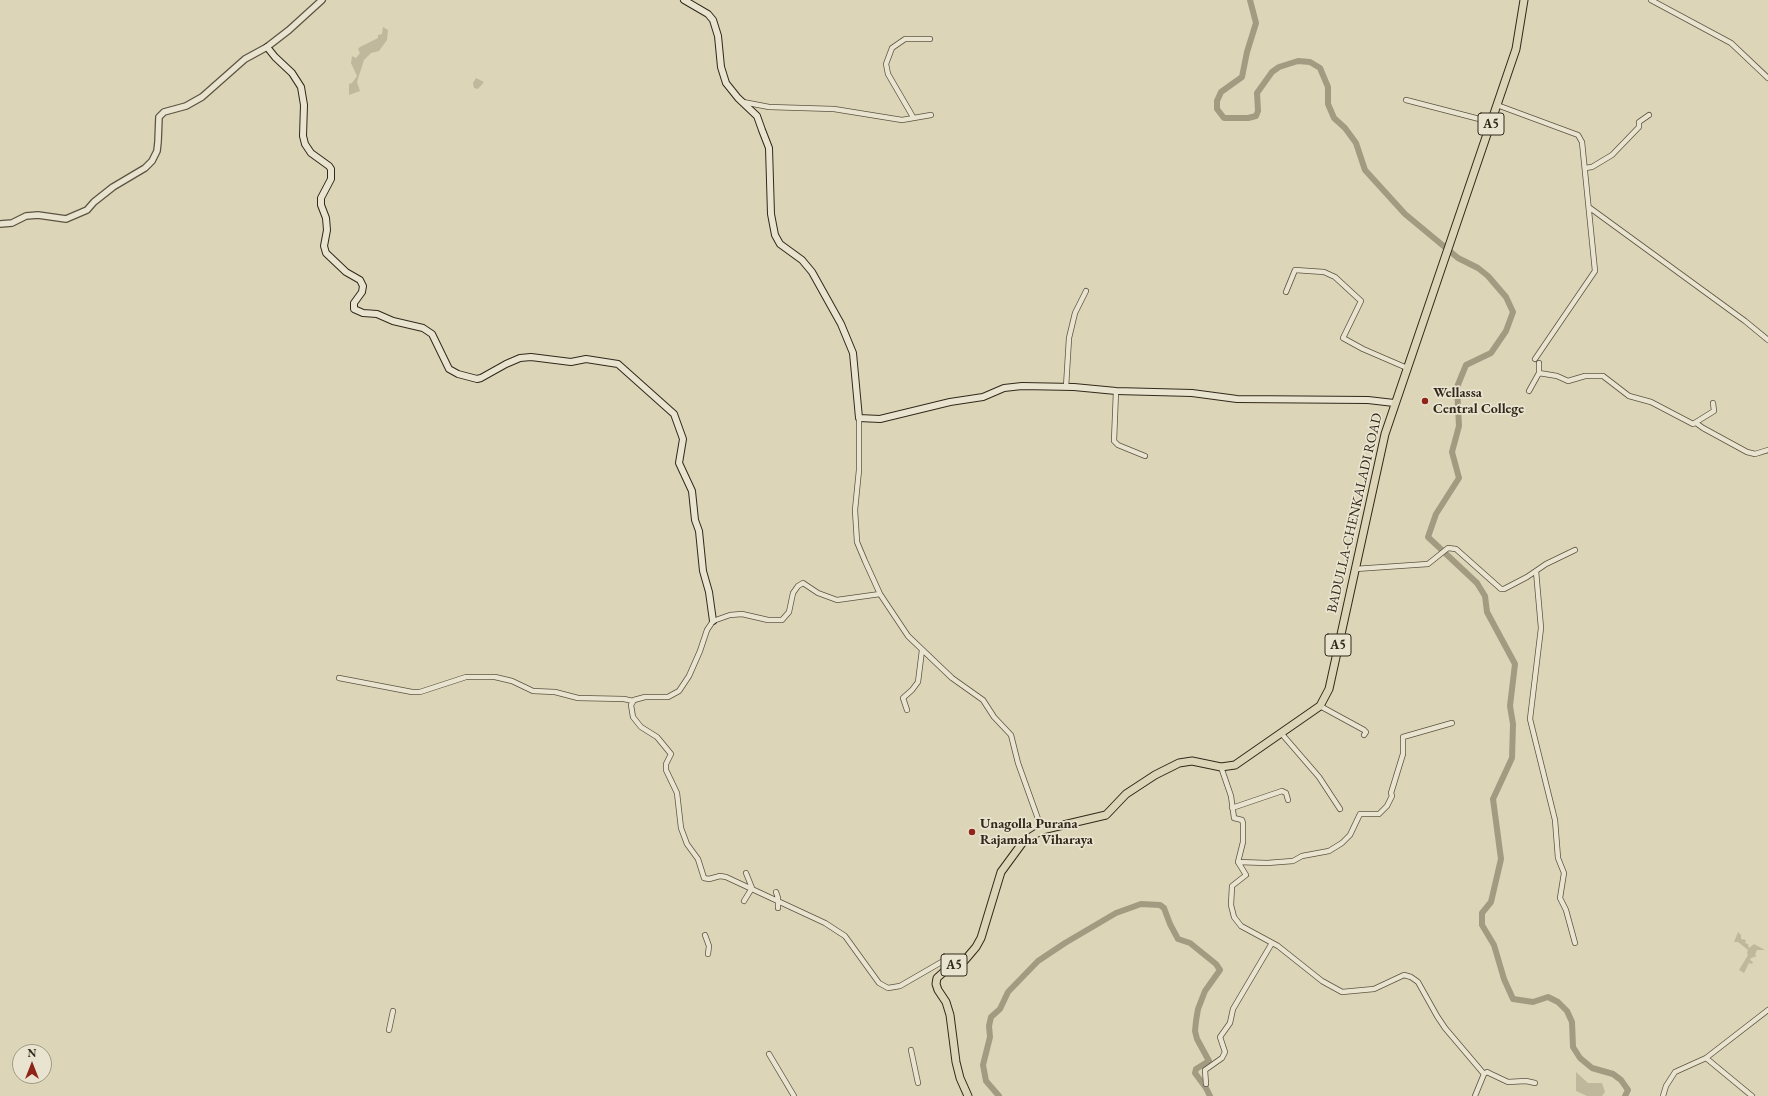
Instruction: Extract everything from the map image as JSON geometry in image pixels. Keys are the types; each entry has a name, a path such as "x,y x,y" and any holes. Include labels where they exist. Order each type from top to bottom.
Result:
{"highway":[{"name":"BADULLA-CHENKALADI ROAD","path":"968,1096 960,1078 956,1062 950,1016 946,1002 936,984 937,978 942,973 965,960 976,947 981,938 1001,872 1008,860 1026,840 1042,830 1106,815 1126,794 1155,775 1179,763 1192,761 1221,767 1235,765 1320,706 1329,689 1354,569 1385,434 1394,403 1516,49 1524,0"}],"main road":[{"path":"684,0 708,14 713,20 718,36 721,67 726,83 741,102 757,116 770,148 771,214 775,235 780,244 802,260 812,272 841,324 853,353 859,418 880,419 950,402 983,396 1010,387 1022,386 1192,393 1237,399 1361,400 1394,403"},
{"path":"267,47 292,73 301,87 304,105 303,136 305,144 311,153 331,169 331,179 321,198 321,205 326,218 327,230 324,246 326,252 346,272 360,280 363,286 362,292 354,303 354,309 363,313 377,314 393,321 423,328 432,334 449,369 458,374 477,379 520,358 531,357 571,362 586,359 618,364 674,414 683,440 679,454 679,463 692,491 695,520 699,531 703,571 709,592 712,621"}],"street":[{"path":"0,224 12,223 26,216 38,215 66,219 87,210 94,202 113,187 145,168 152,161 157,151 159,117 164,112 195,102 245,59 267,47 289,30 322,0"},
{"path":"1651,0 1731,42 1768,78"},
{"path":"914,117 888,74 886,64 892,48 905,39 930,39"},
{"path":"1406,100 1491,122"},
{"path":"741,102 769,107 834,109 902,120 932,115"},
{"path":"1497,105 1578,135 1582,142 1586,168 1596,271 1535,359"},
{"path":"1586,168 1592,167 1612,155 1639,127 1639,122 1648,115"},
{"path":"1590,208 1745,321 1768,340"},
{"path":"1286,292 1295,270 1324,272 1335,277 1361,301 1343,338 1362,349 1407,368"},
{"path":"1066,387 1069,338 1075,313 1086,291"},
{"path":"1529,390 1539,373 1540,363"},
{"path":"1539,373 1557,376 1568,381 1585,376 1603,376 1629,396 1651,402 1671,411 1686,422 1693,424 1714,411 1713,403"},
{"path":"1116,391 1114,441 1118,445 1145,456"},
{"path":"859,418 859,470 855,510 856,534 857,542 880,594 908,636 952,678 983,700 994,717 1011,735 1018,763 1042,830"},
{"path":"1696,423 1748,452 1755,454 1768,450"},
{"path":"1354,569 1428,564 1448,548 1456,549 1501,589 1509,587 1574,550"},
{"path":"1536,571 1541,628 1530,719 1556,820 1558,858 1564,873 1560,898 1566,910 1574,943"},
{"path":"880,594 837,600 818,594 803,584 798,586 794,593 789,612 782,620 768,620 742,614 730,615 712,621 689,676 679,691 668,697 637,698 631,705 633,717 641,727 657,737 671,754 666,764 666,770 677,793 680,828 687,844 698,859 704,878 709,879 720,876 752,888 825,922 845,936 879,983 888,988 900,986 945,960 953,957 965,960"},
{"path":"908,710 903,698 918,682 922,650"},
{"path":"339,678 412,692 466,677 495,676 512,681 533,691 555,692 578,698 624,699 633,701"},
{"path":"1320,706 1365,731 1366,732 1364,735"},
{"path":"1238,862 1267,863 1293,861 1302,856 1329,851 1342,843 1350,835 1360,814 1379,814 1387,806 1392,796 1391,793 1404,754 1403,737 1452,723"},
{"path":"1281,733 1319,777 1340,809"},
{"path":"1221,767 1231,796 1234,818 1242,820 1243,823 1243,842 1238,862 1246,875 1232,886 1231,905 1234,917 1241,926 1272,943 1322,981 1342,992 1374,989 1404,975 1411,976 1418,982 1445,1028 1484,1074"},
{"path":"1232,808 1282,791 1286,793 1288,800"},
{"path":"746,874 752,888"},
{"path":"744,901 752,888"},
{"path":"776,892 778,908"},
{"path":"705,935 709,946 708,954"},
{"path":"1206,1084 1205,1070 1222,1058 1225,1052 1220,1037 1230,1023 1233,1009 1272,943"},
{"path":"1663,1096 1666,1086 1675,1072 1706,1058 1768,1010"},
{"path":"389,1030 393,1011"},
{"path":"910,1050 918,1083"},
{"path":"769,1054 794,1096"},
{"path":"1706,1058 1752,1096"},
{"path":"1484,1074 1487,1072 1508,1082 1526,1081 1535,1083"},
{"path":"1475,1096 1484,1074"}],"shaded area":[{"path":"383,27 388,30 387,40 379,51 371,53 364,60 357,82 360,91 349,95 349,84 352,83 357,76 351,63 352,56 356,58 360,53 358,49 360,47 378,38 378,35 382,34"},
{"path":"476,78 484,82 478,89 474,88 473,83"},
{"path":"1738,932 1741,935 1741,939 1746,940 1745,943 1748,944 1749,948 1754,944 1765,950 1757,950 1755,955 1757,956 1751,958 1750,960 1753,962 1752,964 1749,963 1744,973 1739,970 1748,955 1748,950 1738,942 1734,942"},
{"path":"1576,1072 1588,1083 1602,1083 1605,1092 1602,1096 1587,1096 1576,1091"}],"waterway":[{"path":"1250,0 1256,23 1247,52 1242,77 1221,92 1217,101 1217,109 1224,118 1248,118 1256,116 1258,111 1257,93 1272,72 1279,67 1298,61 1310,62 1320,68 1328,87 1328,104 1334,118 1345,128 1356,143 1365,170 1405,214 1458,258 1478,268 1488,276 1506,297 1513,312 1506,331 1491,353 1466,365 1457,387 1459,426 1452,452 1459,478 1436,514 1428,537 1477,583 1485,596 1487,612 1515,664 1510,706 1513,724 1512,758 1493,799 1501,859 1491,902 1482,913 1482,925 1494,945 1504,979 1513,999 1533,1002 1548,997 1558,1002 1567,1011 1572,1022 1573,1047 1580,1058 1592,1068 1613,1074 1621,1080 1628,1090 1625,1096"},
{"path":"999,1096 986,1081 983,1065 990,1037 989,1026 991,1017 1000,1009 1008,992 1038,961 1065,943 1116,913 1141,904 1160,905 1164,908 1178,939 1190,943 1216,964 1220,970 1205,991 1198,1009 1195,1031 1197,1039 1209,1061 1196,1069 1195,1073 1210,1096"}],"place":[{"name":"Wellassa Central College","path":"1425,401"},
{"name":"Unagolla Purana Rajamaha Viharaya","path":"972,832"}]}
